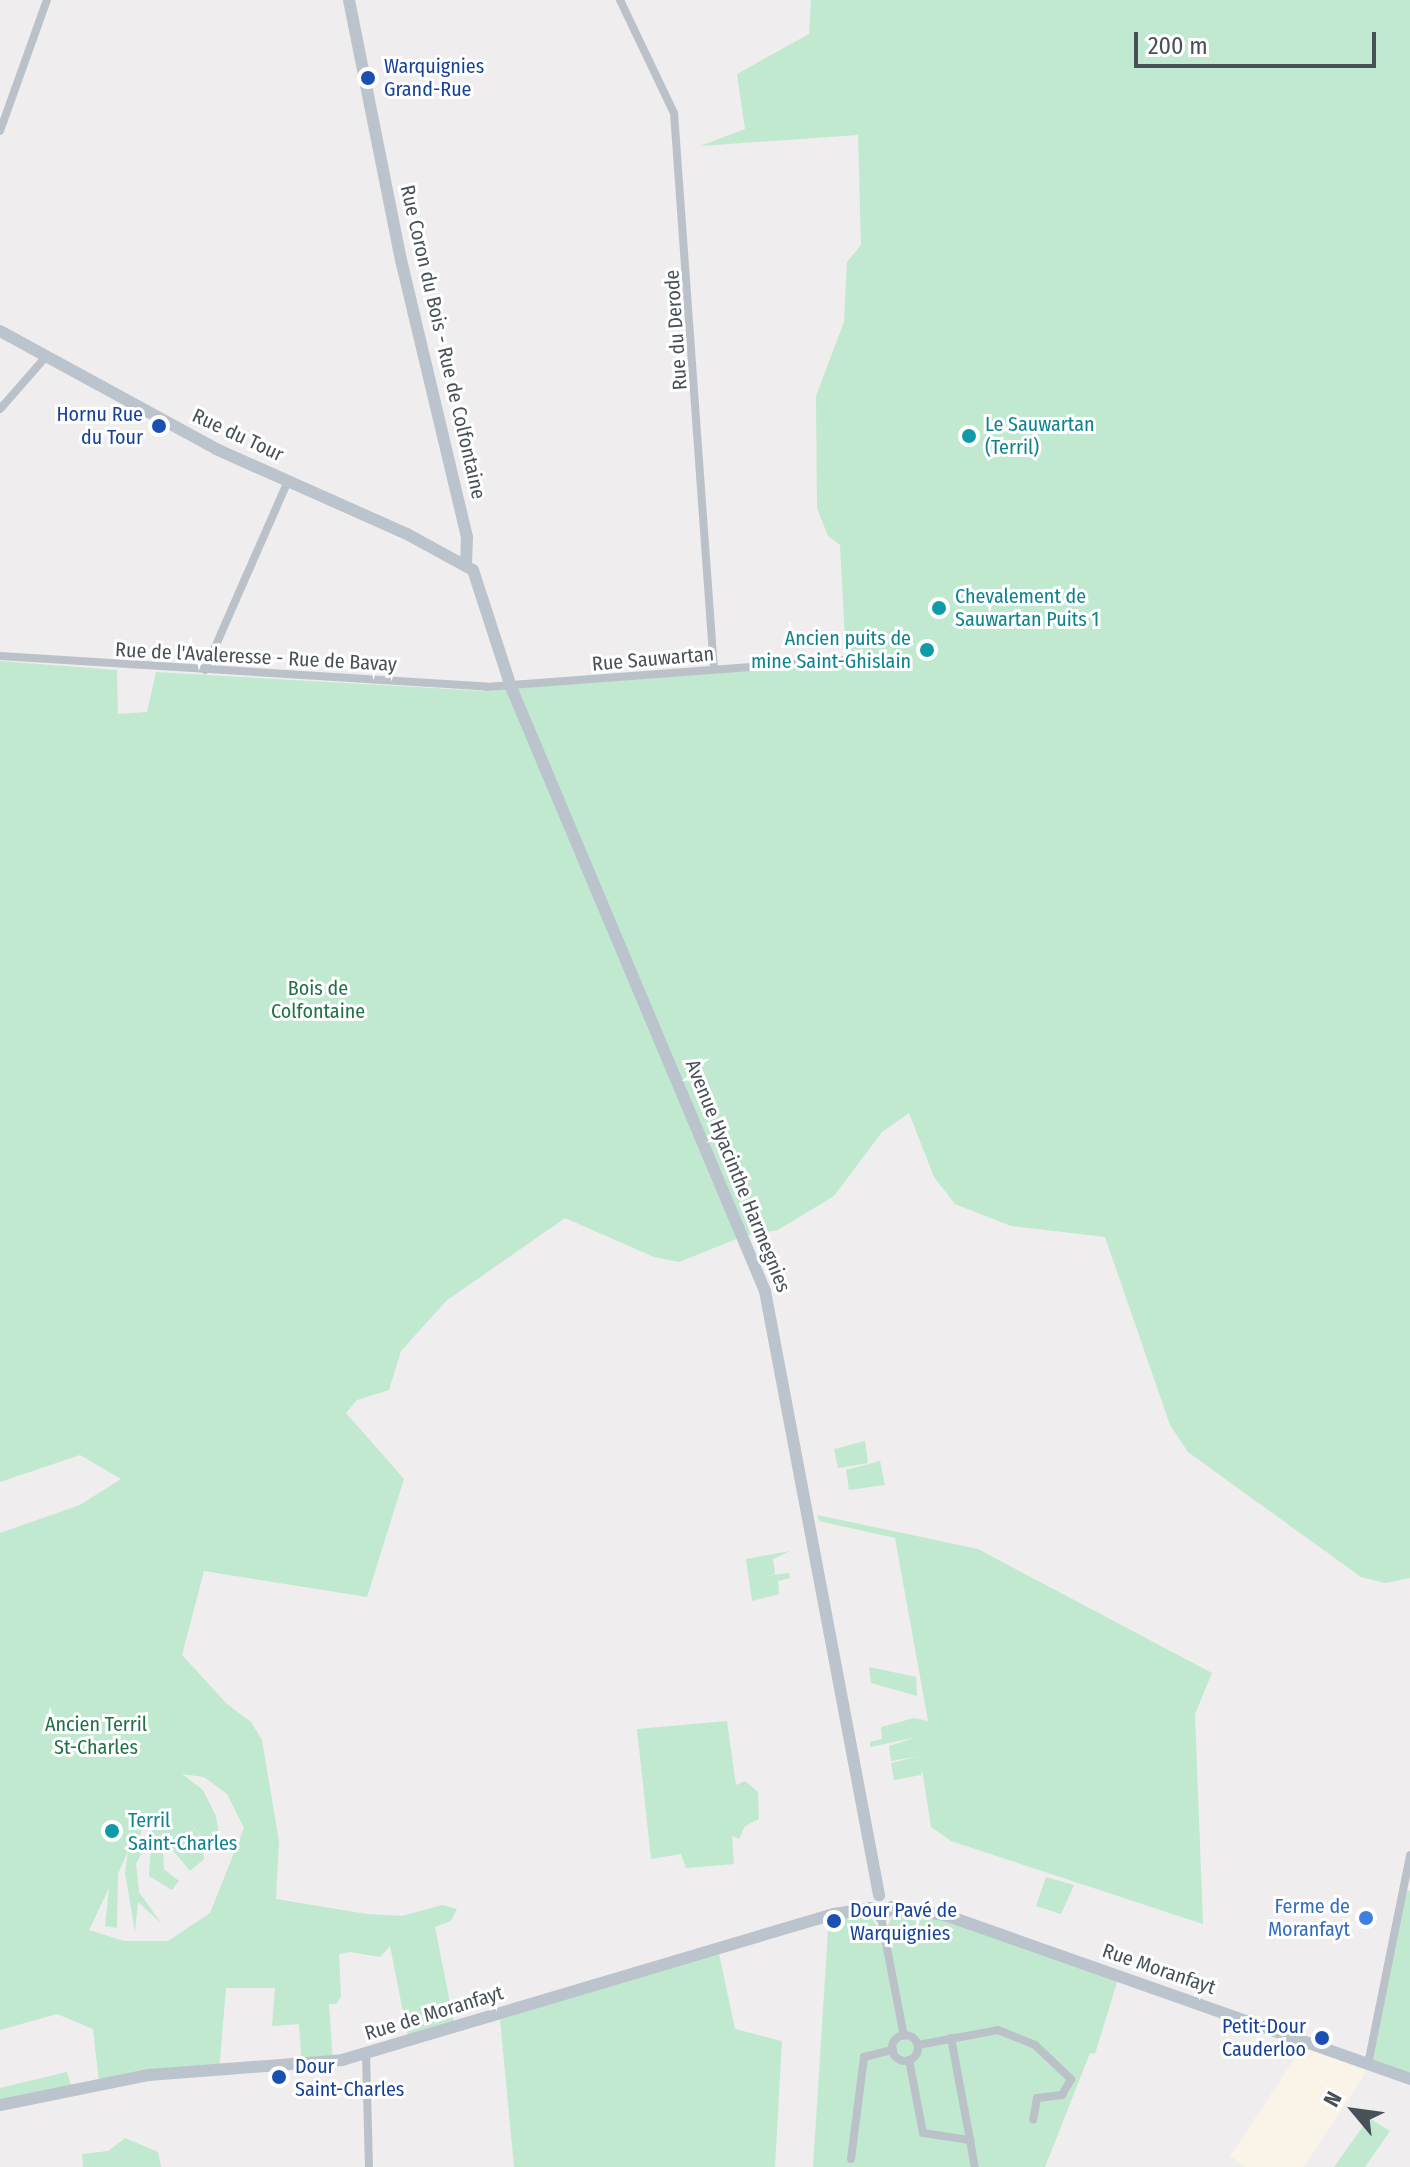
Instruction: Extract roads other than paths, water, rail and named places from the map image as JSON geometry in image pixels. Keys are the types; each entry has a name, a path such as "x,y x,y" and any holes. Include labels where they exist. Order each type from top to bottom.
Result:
{"street":[{"path":"0,131 47,0"},
{"name":"Rue Coron du Bois - Rue de Colfontaine","path":"349,0 401,260 467,537 466,563 475,575 511,687"},
{"name":"Rue du Derode","path":"620,0 674,113 714,670"},
{"name":"Rue du Tour","path":"0,331 44,359 288,481 466,563"},
{"path":"0,409 44,359"},
{"path":"205,670 288,481"},
{"name":"Rue de l'Avaleresse - Rue de Bavay","path":"0,656 511,687"},
{"name":"Rue Sauwartan","path":"511,687 846,660"},
{"name":"Avenue Hyacinthe Harmegnies","path":"511,687 765,1291 879,1895"},
{"path":"1368,2064 1410,1855"},
{"path":"881,1917 892,1907 888,1898 879,1895 870,1908 881,1917 904,2036 918,2045 998,2030 1035,2045 1066,2071 1069,2089 1062,2095 1037,2098 1033,2120"},
{"name":"Rue Moranfayt","path":"892,1907 945,1915 1410,2079"},
{"name":"Rue de Moranfayt","path":"0,2105 149,2075 302,2067 366,2054 834,1914 870,1908"},
{"path":"851,2159 864,2057 893,2050 904,2036"},
{"path":"951,2038 975,2167"},
{"path":"918,2045 909,2060 923,2133 970,2140"},
{"path":"893,2050 899,2059 909,2060"},
{"path":"366,2054 369,2167"}],"place":[{"name":"Warquignies Grand-Rue","path":"368,78"},
{"name":"Hornu Rue du Tour","path":"159,426"},
{"name":"Le Sauwartan (Terril)","path":"969,436"},
{"name":"Chevalement de Sauwartan Puits 1","path":"939,608"},
{"name":"Ancien puits de mine Saint-Ghislain","path":"927,650"},
{"name":"Terril Saint-Charles","path":"112,1831"},
{"name":"Ferme de Moranfayt","path":"1366,1918"},
{"name":"Dour Pavé de Warquignies","path":"834,1921"},
{"name":"Petit-Dour Cauderloo","path":"1322,2038"},
{"name":"Dour Saint-Charles","path":"279,2077"}],"park label":[{"name":"Bois de Colfontaine","path":"318,1000"},
{"name":"Ancien Terril St-Charles","path":"96,1736"}]}
